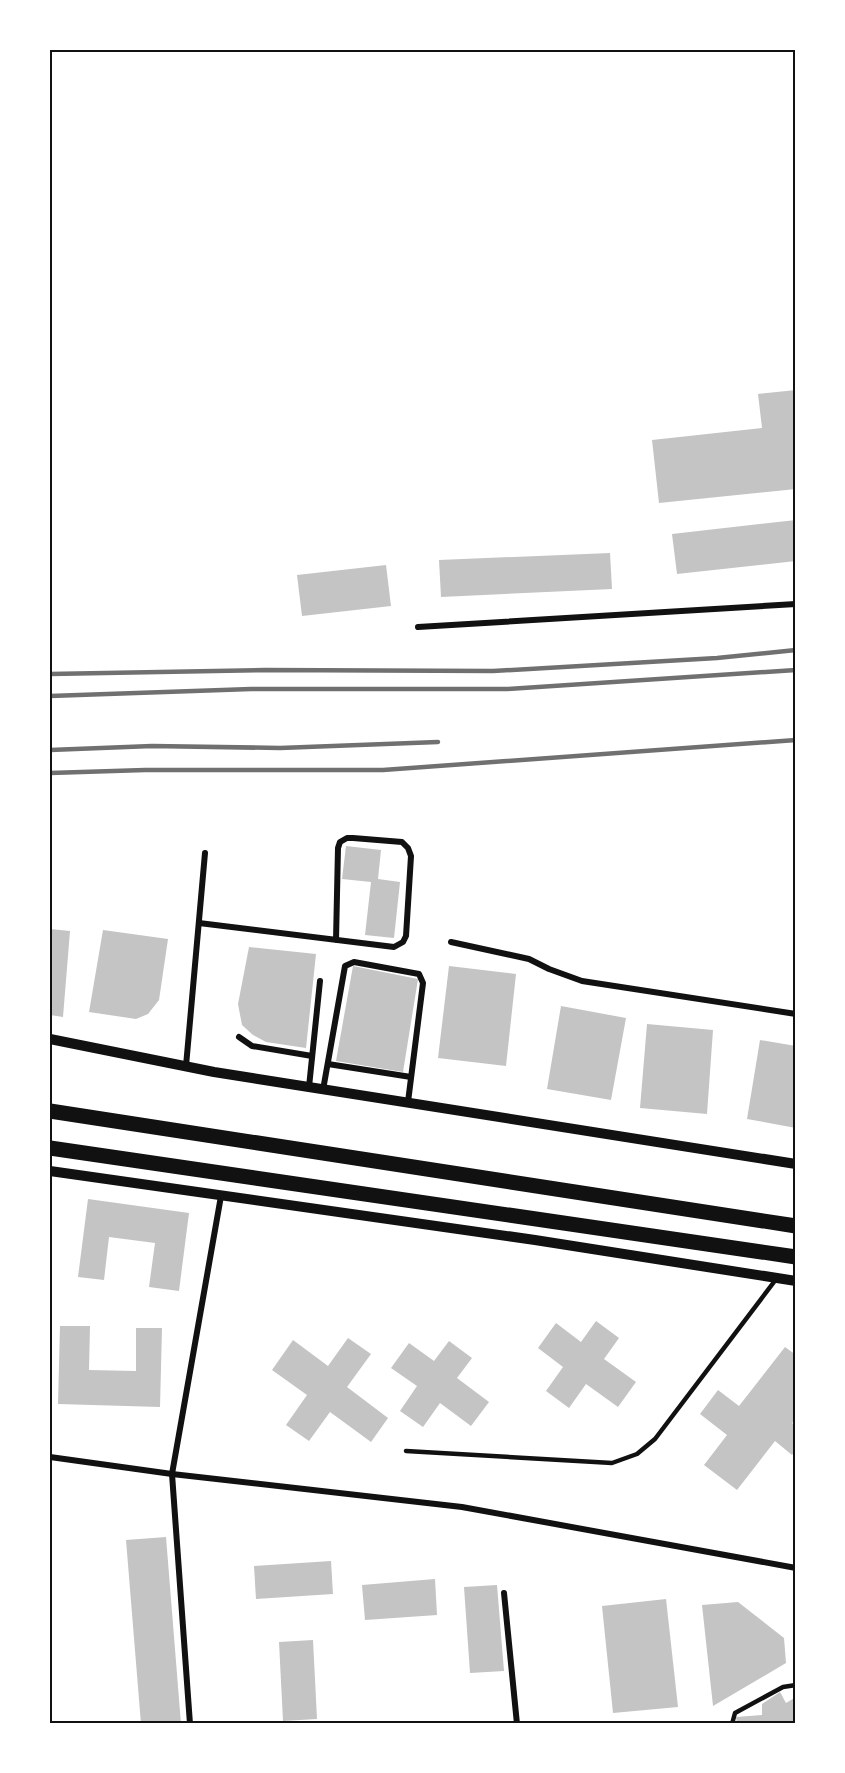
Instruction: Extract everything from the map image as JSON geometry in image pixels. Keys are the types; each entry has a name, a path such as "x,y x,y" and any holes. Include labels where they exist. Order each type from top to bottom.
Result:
{"main road":[{"path":"50,1111 795,1226"},
{"path":"50,1148 795,1257"}],"street":[{"path":"418,627 795,604"},
{"path":"199,922 336,940 394,947 403,942 406,936 411,856 408,848 402,842 353,838 340,842 336,940"},
{"path":"186,1066 205,853"},
{"path":"451,942 529,959 582,981 795,1014"},
{"path":"323,1090 345,966 354,962 419,974 422,978 408,1102"},
{"path":"309,1087 321,981"},
{"path":"239,1037 252,1046 312,1056"},
{"path":"50,1039 323,1090 795,1164"},
{"path":"328,1064 411,1077"},
{"path":"50,1171 535,1240 795,1281"},
{"path":"190,1724 172,1474 221,1196"},
{"path":"50,1457 172,1474 462,1507 795,1568"},
{"path":"504,1593 517,1724"}],"lane":[{"path":"406,1451 612,1463 637,1454 655,1439 777,1278"},
{"path":"732,1724 735,1713 783,1687 795,1685"}],"building":[{"path":"796,390 796,489 659,503 652,440 762,428 758,394"},
{"path":"796,520 796,561 677,574 672,534"},
{"path":"610,553 612,589 441,597 439,560"},
{"path":"386,565 391,606 302,616 297,575"},
{"path":"346,846 381,850 378,879 400,882 394,938 365,935 371,882 342,879"},
{"path":"50,929 70,931 63,1017 50,1015"},
{"path":"103,930 168,939 159,1000 148,1014 136,1019 89,1012"},
{"path":"249,947 316,954 306,1048 266,1042 253,1035 242,1025 238,1004"},
{"path":"353,966 418,979 403,1072 336,1061"},
{"path":"449,966 516,974 506,1066 438,1058"},
{"path":"561,1006 626,1018 611,1100 547,1089"},
{"path":"647,1024 713,1030 707,1114 640,1108"},
{"path":"760,1040 796,1046 796,1128 747,1119"},
{"path":"88,1199 189,1213 179,1291 149,1287 155,1243 109,1237 104,1280 78,1277"},
{"path":"596,1321 619,1338 604,1359 636,1382 618,1407 586,1384 569,1408 546,1391 563,1367 538,1348 556,1323 581,1342"},
{"path":"60,1326 90,1326 89,1370 136,1371 136,1328 162,1328 160,1407 58,1404"},
{"path":"348,1338 371,1354 347,1387 388,1418 371,1442 330,1412 309,1441 286,1425 307,1395 272,1370 293,1340 328,1366"},
{"path":"449,1341 472,1358 457,1378 489,1402 471,1426 440,1403 423,1427 400,1411 417,1386 391,1368 409,1343 434,1361"},
{"path":"785,1347 796,1355 796,1419 792,1423 796,1426 796,1450 792,1455 775,1441 737,1490 704,1465 727,1435 700,1414 718,1390 739,1406"},
{"path":"166,1537 181,1724 141,1724 126,1540"},
{"path":"331,1561 333,1594 256,1599 254,1566"},
{"path":"435,1579 437,1615 365,1620 362,1585"},
{"path":"497,1585 504,1671 470,1673 464,1587"},
{"path":"666,1599 678,1707 613,1713 602,1606"},
{"path":"738,1602 784,1638 786,1663 713,1706 702,1605"},
{"path":"313,1640 317,1719 283,1721 279,1642"},
{"path":"780,1692 786,1703 796,1697 796,1724 737,1724 736,1717 762,1715 762,1704"}],"railway":[{"path":"50,674 265,670 493,671 717,658 796,650"},
{"path":"50,696 251,689 507,689 796,670"},
{"path":"50,773 145,770 383,770 796,740"},
{"path":"50,750 152,746 280,748 438,742"}]}
